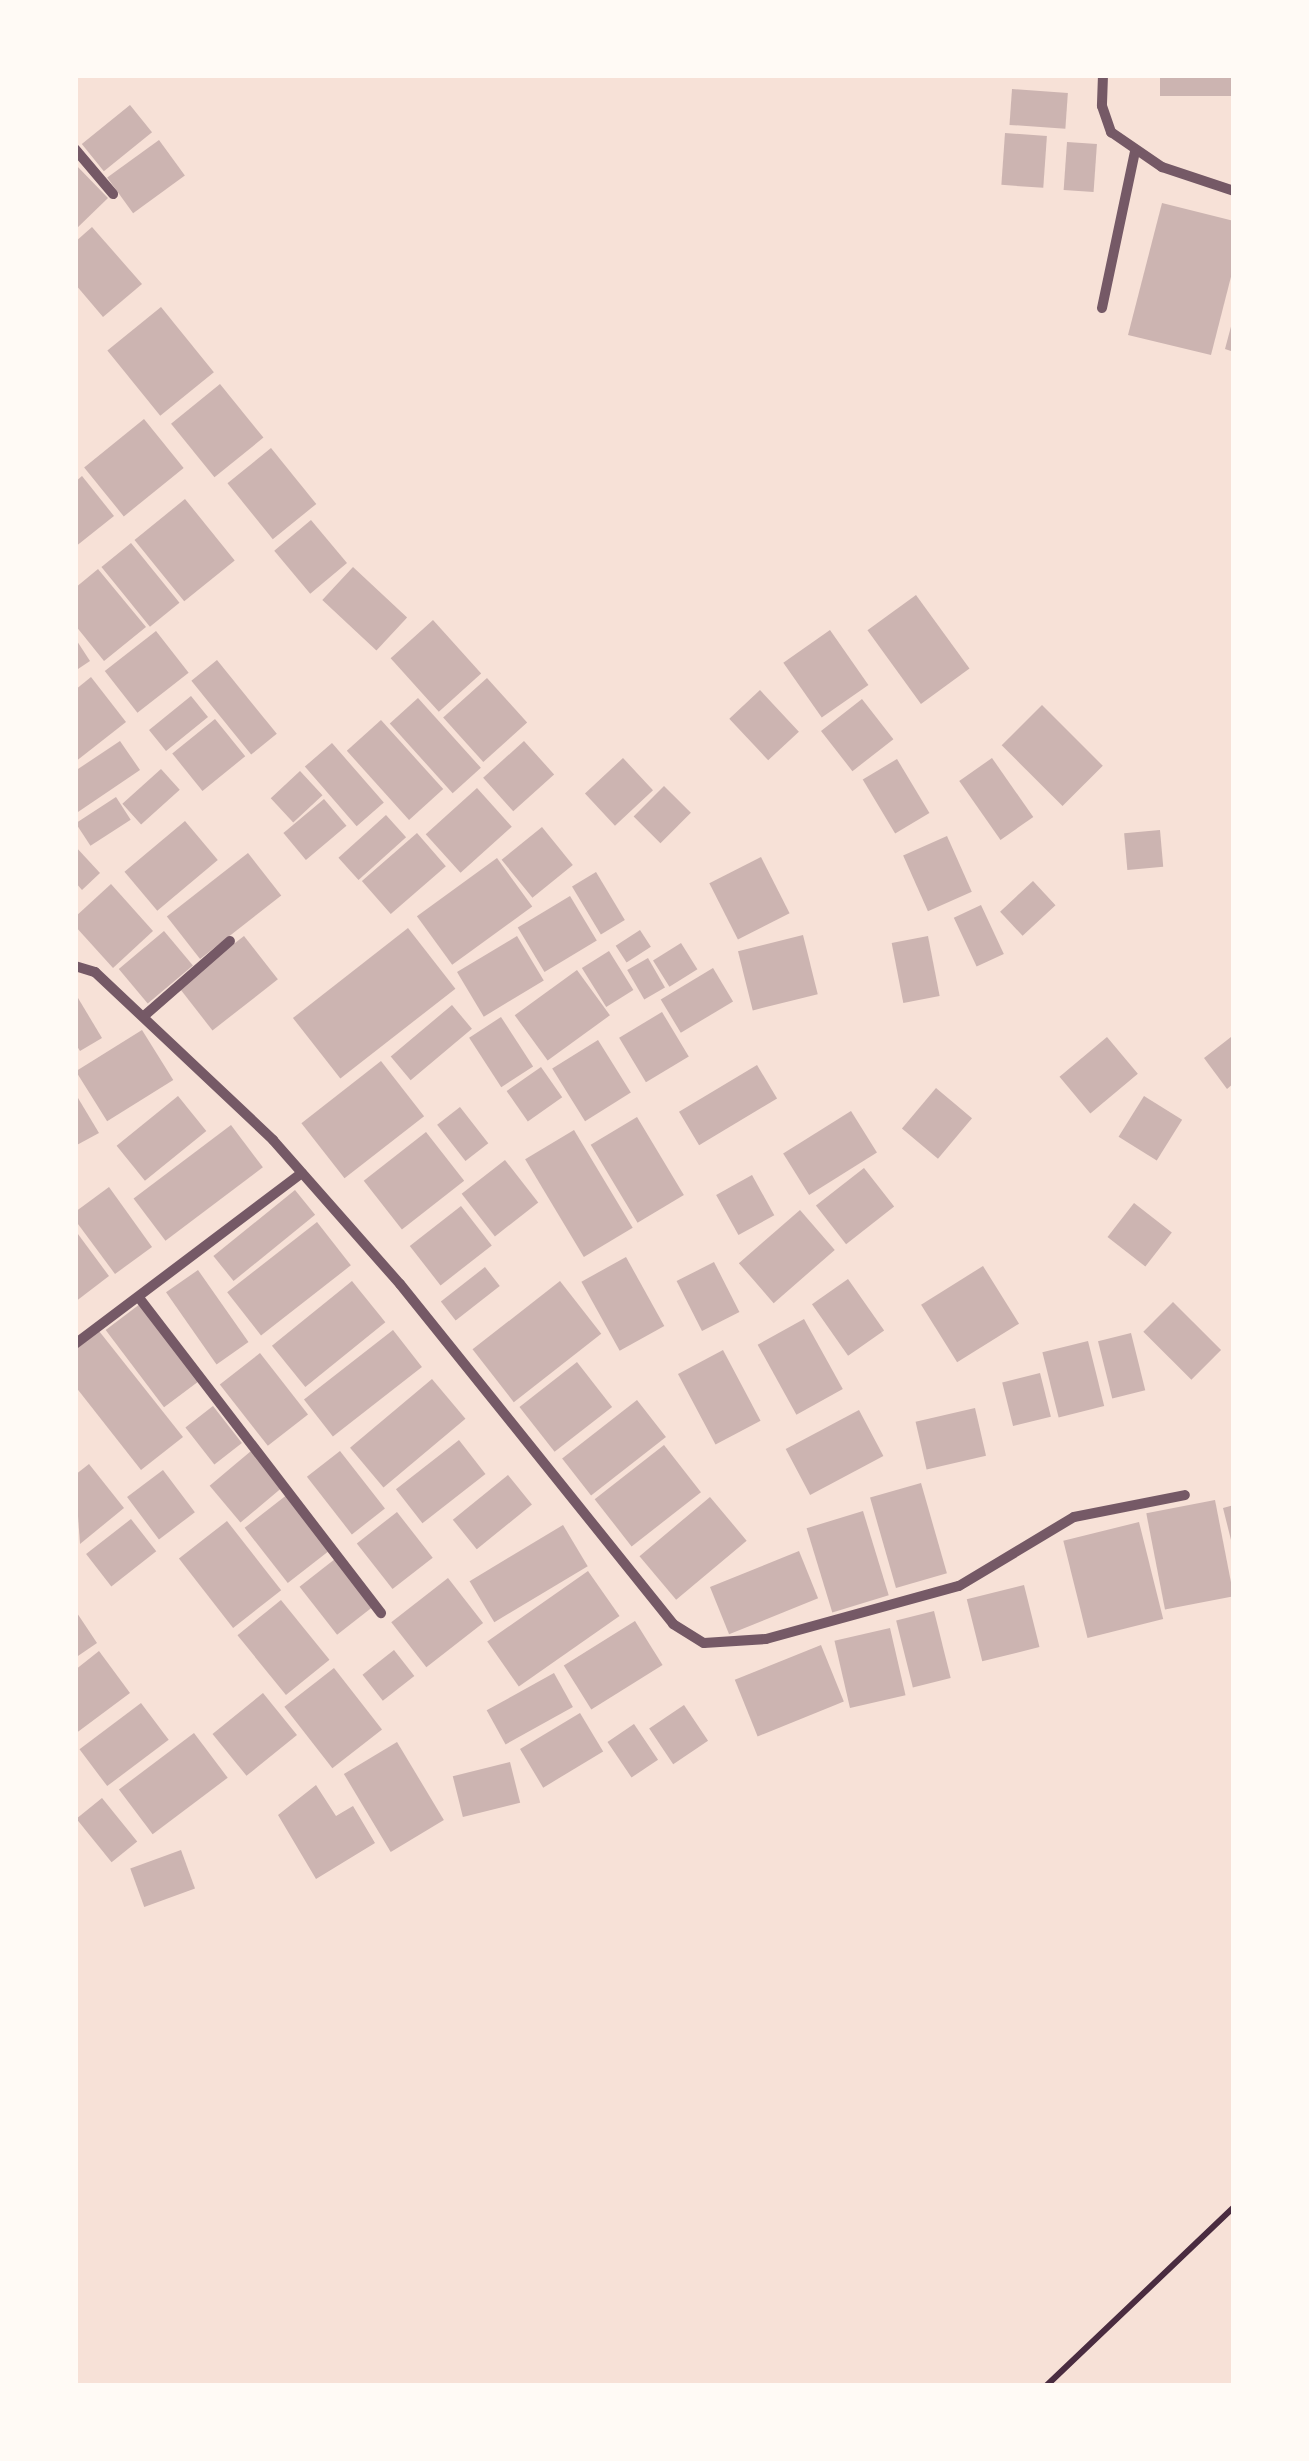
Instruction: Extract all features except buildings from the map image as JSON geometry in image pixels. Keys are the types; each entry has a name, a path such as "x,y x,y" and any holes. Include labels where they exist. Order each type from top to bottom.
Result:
{"street":[{"path":"1103,75 1102,106 1111,132 1135,152 1234,191"},
{"path":"75,148 113,194"},
{"path":"1102,308 1135,152"},
{"path":"144,1016 230,941"},
{"path":"75,966 94,972 144,1016 302,1173 673,1624 704,1644 766,1639 959,1586 1074,1516 1185,1495"},
{"path":"75,1344 140,1299 302,1173"},
{"path":"140,1299 381,1613"}],"path":[{"path":"1046,2386 1234,2208"}]}
